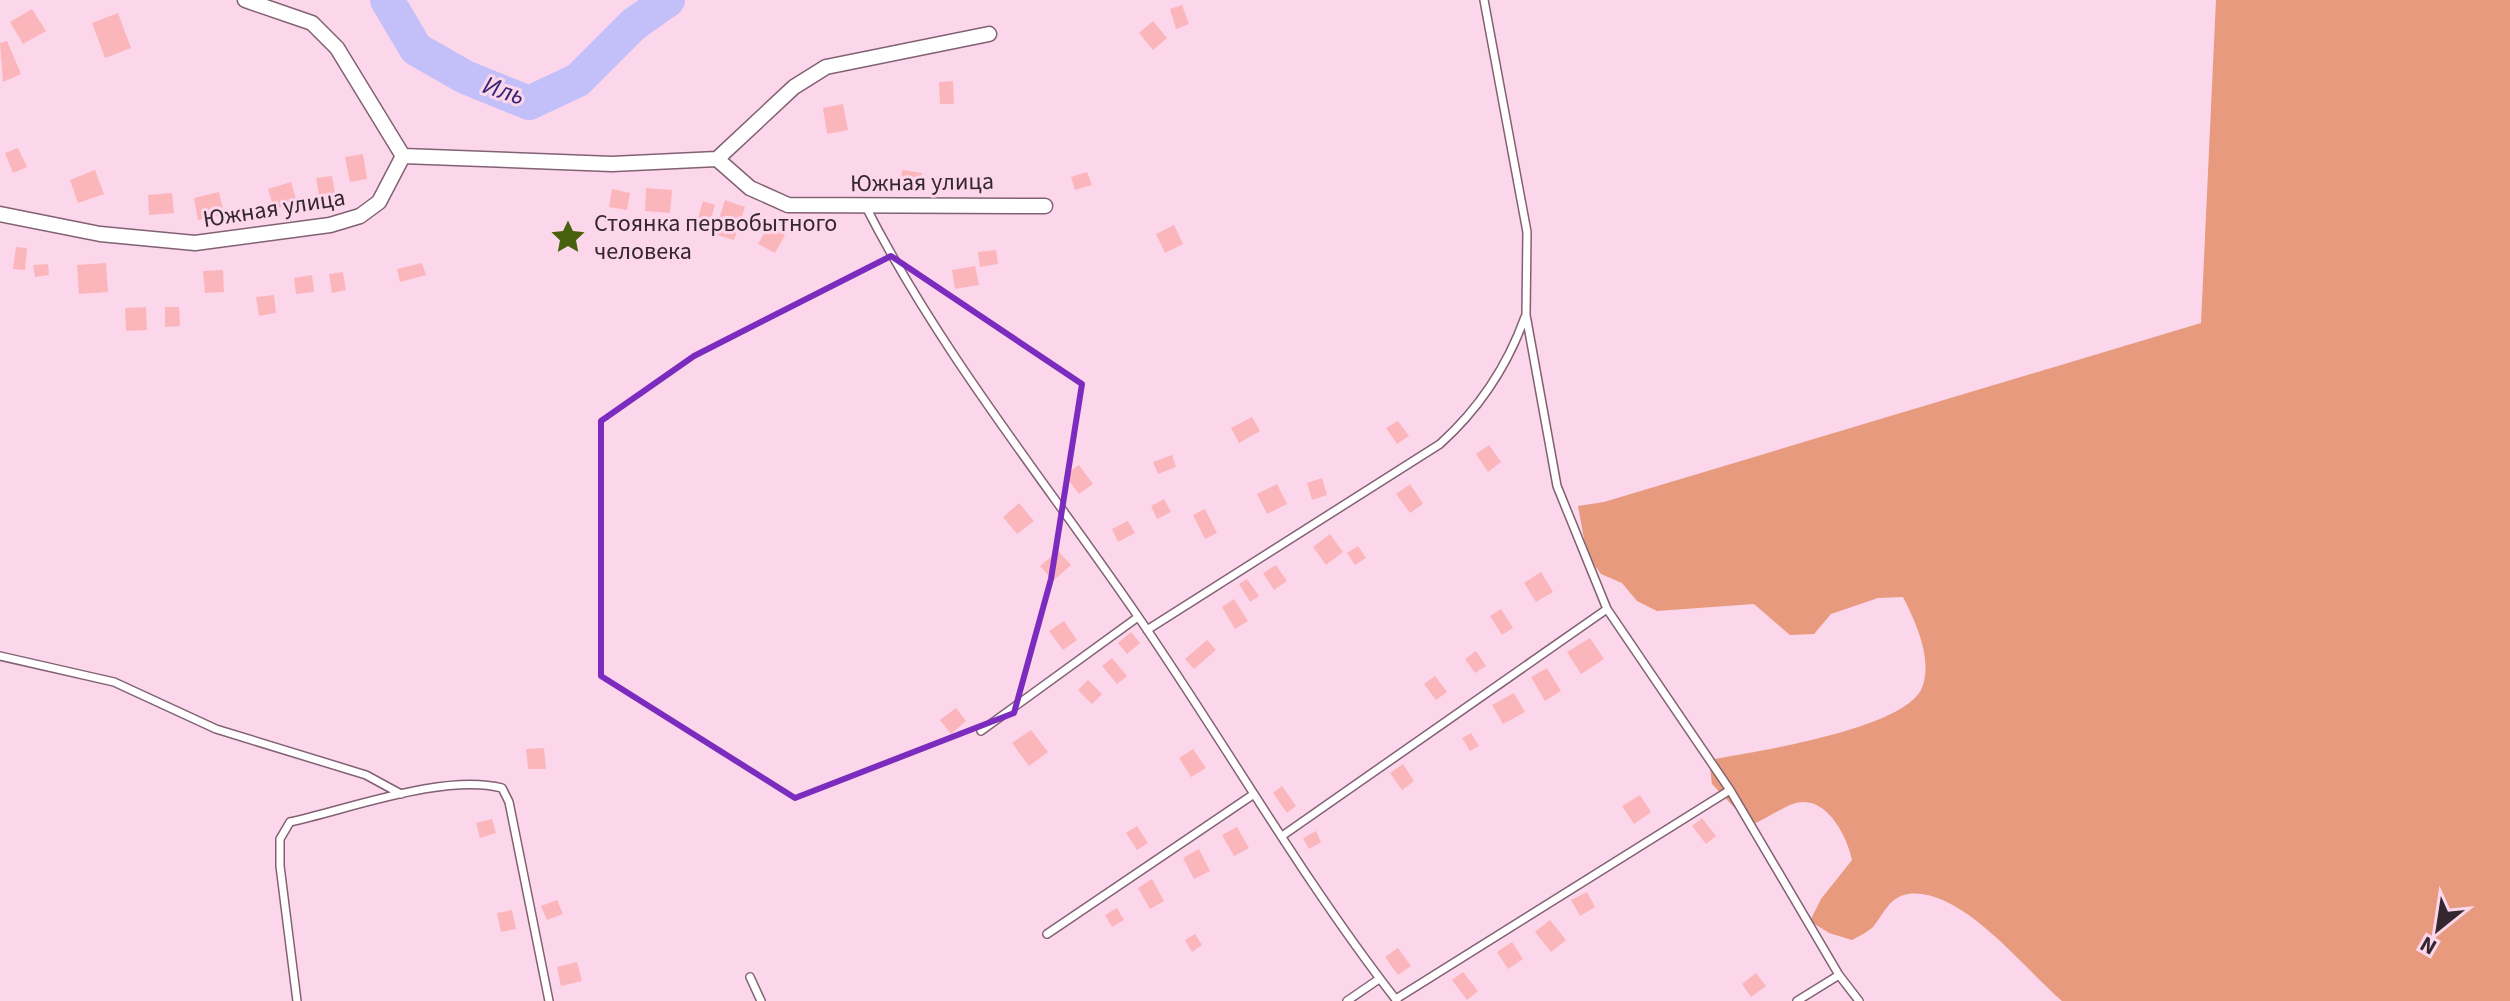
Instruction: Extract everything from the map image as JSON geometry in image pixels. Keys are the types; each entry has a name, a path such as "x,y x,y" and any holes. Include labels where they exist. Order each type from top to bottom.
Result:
{"street":[{"path":"245,0 312,23 337,48 403,156 612,164 717,159 794,87 826,67 989,34"},
{"name":"Южная улица","path":"0,214 100,234 195,243 330,225 360,216 379,202 403,156"},
{"name":"Южная улица","path":"717,159 750,188 788,205 1045,206"}],"lane":[{"path":"1484,0 1527,232 1526,315 1557,486 1607,609 1730,790 1839,975 1859,1001"},
{"path":"865,205 891,256 951,349 1147,630 1379,979 1397,1000 1730,790"},
{"path":"1147,630 1440,444 1472,415 1512,353 1526,315"},
{"path":"1282,836 1607,609"},
{"path":"981,731 1138,617"},
{"path":"0,656 114,682 216,729 366,775 401,794"},
{"path":"297,1001 280,866 280,839 290,822 401,794 480,782 502,788 515,823 549,1001"},
{"path":"1047,934 1254,794"},
{"path":"1797,1001 1839,975"},
{"path":"750,977 761,1001"},
{"path":"1347,1001 1379,979"}],"highlighted area":[{"path":"891,256 1082,384 1051,579 1014,713 795,798 601,676 601,421 694,356"}],"shaded area":[{"path":"2216,0 2510,0 2510,1001 2062,1001 1971,917 1950,903 1929,895 1901,896 1887,907 1873,927 1852,940 1829,933 1810,921 1821,899 1852,860 1839,828 1823,809 1802,802 1751,825 1712,784 1709,760 1828,736 1891,714 1912,701 1923,685 1925,662 1921,639 1903,597 1878,598 1831,614 1814,634 1790,635 1754,604 1657,611 1637,601 1622,583 1601,574 1587,555 1578,506 1604,502 2201,323"}],"building":[{"path":"1182,5 1189,24 1176,29 1170,9"},
{"path":"32,9 46,31 23,44 10,22"},
{"path":"118,13 131,48 105,58 92,23"},
{"path":"1153,21 1167,38 1153,50 1139,33"},
{"path":"7,41 21,74 3,82 0,43"},
{"path":"953,81 954,104 940,104 939,82"},
{"path":"843,104 848,130 827,134 823,108"},
{"path":"18,148 27,167 13,173 5,153"},
{"path":"363,154 367,179 350,182 345,157"},
{"path":"95,170 104,194 78,203 70,180"},
{"path":"902,170 922,173 919,191 900,189"},
{"path":"1087,172 1092,185 1075,190 1071,177"},
{"path":"332,176 336,199 320,202 316,178"},
{"path":"937,178 955,179 954,188 937,187"},
{"path":"291,182 297,202 274,209 268,189"},
{"path":"646,188 672,190 670,213 645,211"},
{"path":"612,189 630,193 627,210 609,207"},
{"path":"219,192 224,214 198,220 194,198"},
{"path":"172,193 174,213 149,215 148,195"},
{"path":"725,200 745,207 734,240 714,234"},
{"path":"703,201 715,205 710,222 698,218"},
{"path":"1174,225 1183,244 1165,253 1156,234"},
{"path":"768,226 785,235 775,253 758,244"},
{"path":"16,247 27,248 25,270 13,269"},
{"path":"996,250 998,264 980,267 978,252"},
{"path":"106,263 108,292 79,294 77,265"},
{"path":"422,263 426,275 400,282 397,269"},
{"path":"48,264 49,275 35,277 33,265"},
{"path":"975,266 979,285 955,289 952,270"},
{"path":"223,270 224,292 205,293 203,271"},
{"path":"343,272 346,290 332,293 329,274"},
{"path":"312,275 314,292 296,294 294,278"},
{"path":"274,295 276,313 259,316 256,297"},
{"path":"146,307 147,330 126,331 125,308"},
{"path":"165,307 179,307 180,326 165,327"},
{"path":"1252,417 1260,431 1239,443 1231,428"},
{"path":"1398,421 1409,436 1397,444 1386,428"},
{"path":"1489,445 1501,462 1488,472 1476,454"},
{"path":"1172,455 1176,467 1158,474 1153,462"},
{"path":"1079,465 1093,484 1079,494 1065,475"},
{"path":"1322,478 1327,495 1312,500 1307,483"},
{"path":"1277,484 1287,504 1267,514 1257,494"},
{"path":"1410,484 1423,504 1410,513 1396,494"},
{"path":"1164,499 1171,512 1157,519 1151,506"},
{"path":"1019,503 1034,521 1017,534 1003,517"},
{"path":"1205,509 1217,533 1205,539 1193,515"},
{"path":"1128,521 1135,533 1118,542 1112,529"},
{"path":"1330,534 1343,552 1326,565 1313,547"},
{"path":"1358,546 1366,558 1355,565 1347,553"},
{"path":"1058,551 1071,565 1053,581 1040,566"},
{"path":"1276,565 1287,581 1274,590 1263,573"},
{"path":"1541,572 1553,592 1536,602 1524,583"},
{"path":"1247,579 1259,596 1250,602 1239,584"},
{"path":"1234,599 1248,621 1235,629 1222,607"},
{"path":"1501,609 1513,628 1502,635 1490,616"},
{"path":"1064,621 1077,640 1063,650 1049,631"},
{"path":"1131,632 1140,643 1127,654 1118,643"},
{"path":"1590,638 1604,659 1581,674 1567,652"},
{"path":"1207,640 1216,650 1194,669 1185,659"},
{"path":"1476,651 1486,666 1475,673 1465,659"},
{"path":"1112,658 1127,676 1117,684 1102,666"},
{"path":"1547,668 1561,691 1545,701 1531,677"},
{"path":"1435,676 1447,692 1436,700 1424,684"},
{"path":"1088,680 1102,694 1092,704 1078,690"},
{"path":"1514,693 1525,712 1503,724 1492,705"},
{"path":"956,708 966,721 951,734 940,720"},
{"path":"1031,730 1048,752 1029,766 1012,743"},
{"path":"1471,733 1479,746 1470,751 1462,738"},
{"path":"544,748 546,769 528,769 526,749"},
{"path":"1193,749 1206,768 1191,777 1179,758"},
{"path":"1403,764 1414,781 1402,790 1390,773"},
{"path":"1282,786 1296,806 1287,813 1273,793"},
{"path":"1640,795 1651,812 1634,824 1622,806"},
{"path":"1702,818 1716,836 1706,844 1692,826"},
{"path":"492,819 496,833 480,838 476,823"},
{"path":"1137,826 1148,843 1137,850 1126,833"},
{"path":"1237,827 1249,848 1234,856 1222,835"},
{"path":"1316,831 1321,842 1309,849 1303,838"},
{"path":"1199,849 1210,871 1194,879 1183,858"},
{"path":"1152,879 1164,901 1150,909 1138,888"},
{"path":"1587,892 1595,907 1580,916 1571,900"},
{"path":"557,900 563,914 547,920 541,906"},
{"path":"1117,908 1124,920 1112,927 1105,915"},
{"path":"512,910 516,929 501,932 497,913"},
{"path":"1550,920 1566,940 1551,952 1535,932"},
{"path":"1195,934 1202,945 1192,952 1185,940"},
{"path":"1512,942 1523,959 1508,969 1497,952"},
{"path":"1398,948 1411,966 1398,975 1385,957"},
{"path":"577,962 582,981 561,986 557,967"},
{"path":"1463,972 1478,991 1467,1000 1452,980"},
{"path":"1756,973 1766,986 1751,997 1742,984"}],"waterway":[{"name":"Иль","path":"387,0 416,49 465,77 529,103 578,80 634,24 668,0"}],"place":[{"name":"Стоянка первобытного человека","path":"568,237"}]}
